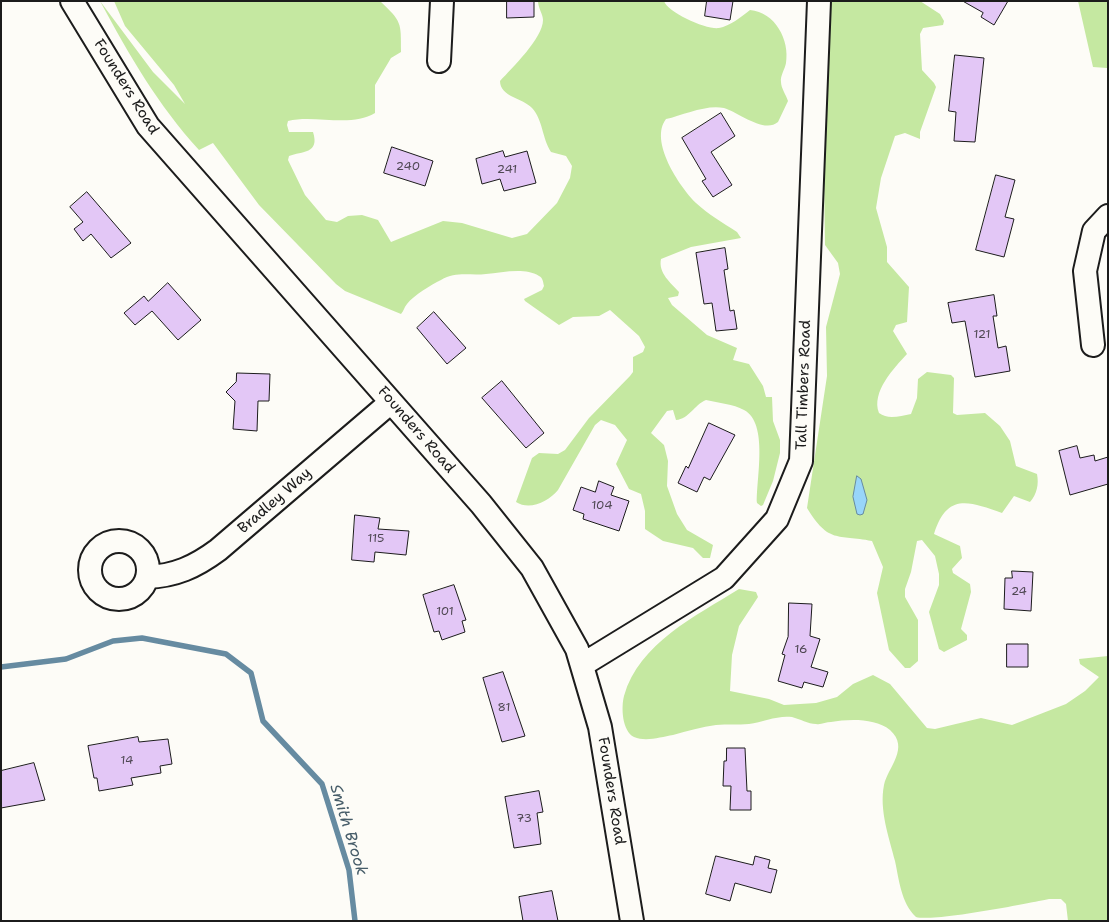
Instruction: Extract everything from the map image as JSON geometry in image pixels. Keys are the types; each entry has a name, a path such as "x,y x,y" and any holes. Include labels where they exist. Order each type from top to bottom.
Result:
{"street":[{"name":"Founders Road","path":"72,1 148,126 481,504 532,568 577,649 600,727 632,921"},
{"path":"439,61 442,1"},
{"name":"Tall Timbers Road","path":"582,665 724,578 777,520 801,461 819,1"},
{"path":"1093,344 1085,271 1094,231 1108,216"},
{"name":"Bradley Way","path":"147,577 179,573 205,559 390,402"}],"green space":[{"path":"100,1 153,72 185,104 174,85 125,26 114,1 380,1 399,23 401,52 391,58 375,85 375,113 355,120 298,119 288,121 289,132 313,132 315,139 312,148 289,156 288,160 305,195 326,220 337,222 348,216 362,215 378,220 391,242 443,221 462,223 512,238 527,234 557,203 570,178 572,166 566,156 551,152 536,113 528,105 504,91 500,81 533,44 542,27 543,20 538,1 664,1 673,11 688,20 713,28 727,25 750,10 767,16 779,29 786,45 787,54 781,80 788,101 778,122 772,125 758,124 730,110 710,107 666,119 662,128 661,139 668,163 689,195 706,211 737,232 741,238 691,247 661,259 661,269 679,292 678,296 668,298 672,305 707,335 737,348 733,360 749,364 763,386 766,397 772,397 773,421 780,440 780,453 773,481 763,505 761,506 757,503 760,453 759,439 752,417 740,408 706,400 681,419 676,420 673,410 667,411 651,433 664,445 668,461 667,486 677,514 687,530 713,545 710,558 703,558 693,548 663,541 645,529 645,511 641,494 629,489 616,464 627,440 615,425 601,420 595,425 558,490 550,498 533,505 521,505 516,502 532,458 539,453 558,454 565,450 589,418 633,372 633,357 643,352 645,347 639,336 610,310 599,316 573,317 559,325 525,301 524,299 542,290 544,286 543,280 540,277 527,272 513,271 447,277 414,297 401,314 345,291 259,205 213,143 199,150 184,133 145,79"},
{"path":"831,1 920,1 940,14 944,21 943,25 923,28 920,34 922,70 936,87 920,132 920,139 905,133 895,136 881,178 876,208 887,247 887,262 909,287 907,322 896,325 893,331 907,354 890,373 881,389 877,405 879,413 890,417 911,414 917,398 918,379 927,372 951,375 954,378 953,413 957,415 985,413 1000,426 1010,441 1016,466 1037,474 1038,478 1036,492 1030,502 1014,496 1002,513 979,505 960,504 952,506 939,521 934,534 960,546 962,558 952,569 953,573 970,584 971,592 961,629 967,635 967,640 944,652 939,649 929,612 939,585 939,574 935,556 922,540 917,541 911,572 905,589 905,597 918,620 918,661 910,668 905,668 889,650 877,593 883,567 872,541 842,537 828,532 807,508 827,376 826,327 840,274 838,263 825,245 824,174"},
{"path":"1078,1 1108,1 1107,68 1093,67"},
{"path":"739,589 756,592 758,597 739,626 732,655 730,691 769,699 784,705 816,703 837,697 853,684 873,675 890,684 927,728 935,729 981,718 1012,725 1066,704 1085,691 1099,677 1080,664 1079,659 1108,656 1108,921 1068,921 1066,904 1061,899 1049,899 959,915 916,917 907,905 901,890 884,814 884,785 896,758 898,744 896,737 890,730 877,723 854,720 818,724 787,717 749,724 711,726 654,739 643,739 630,734 623,718 623,701 631,677 642,661 671,633"}],"water":[{"path":"857,476 861,479 867,500 863,514 860,515 857,514 853,497"}],"building":[{"path":"507,1 534,1 534,17 507,18"},
{"path":"707,1 733,1 730,20 705,16"},
{"path":"963,1 1008,1 994,25 981,17 983,13"},
{"path":"955,55 984,58 975,142 954,141 956,112 949,111"},
{"path":"721,113 735,136 711,152 732,185 713,197 702,181 706,179 682,138"},
{"path":"392,147 433,161 425,186 384,173"},
{"path":"503,151 505,157 527,151 536,183 504,191 500,179 482,184 476,159"},
{"path":"996,175 1015,180 1005,217 1014,219 1004,257 976,250"},
{"path":"87,192 131,243 111,258 91,234 83,241 74,229 83,222 70,207"},
{"path":"725,248 728,269 724,270 730,311 734,310 737,329 716,331 712,303 704,304 696,253"},
{"path":"168,283 201,320 178,340 152,311 135,325 124,313 144,296 148,301"},
{"path":"994,295 997,316 993,316 998,348 1006,346 1010,371 975,377 965,321 952,323 948,303"},
{"path":"434,312 466,348 447,364 417,328"},
{"path":"237,373 270,374 269,401 258,401 257,431 233,429 235,401 226,392 236,382"},
{"path":"502,381 544,433 526,448 482,398"},
{"path":"709,423 735,435 710,480 704,477 697,492 678,483 686,466 688,468"},
{"path":"1077,446 1080,458 1094,455 1095,461 1108,457 1108,484 1070,495 1059,451"},
{"path":"599,481 614,487 611,495 629,501 619,531 583,519 584,514 573,510 581,487 595,492"},
{"path":"355,515 380,518 378,529 409,531 406,555 375,552 374,562 352,560"},
{"path":"1012,571 1033,572 1031,611 1004,609 1005,578 1012,578"},
{"path":"454,585 466,620 462,621 465,632 442,640 439,631 434,632 423,595"},
{"path":"789,603 812,604 810,636 820,639 811,667 828,672 823,687 804,682 802,688 778,681 785,655 782,654 788,637"},
{"path":"1007,644 1028,644 1028,667 1007,667"},
{"path":"503,672 525,736 502,742 483,678"},
{"path":"138,737 139,742 168,739 172,764 160,766 161,773 131,778 133,785 99,791 97,778 94,778 88,746"},
{"path":"727,748 745,748 747,791 751,791 751,810 730,810 731,786 723,786 724,761 726,761"},
{"path":"34,763 45,800 1,808 1,771"},
{"path":"539,791 543,812 537,813 541,844 514,848 505,797"},
{"path":"716,856 753,865 755,856 770,860 768,868 777,870 771,893 735,883 730,901 706,894"},
{"path":"552,891 558,921 523,921 519,897"}],"waterway":[{"name":"Smith Brook","path":"1,667 66,659 113,641 142,638 226,654 251,673 263,721 322,784 349,870 355,921"}]}
